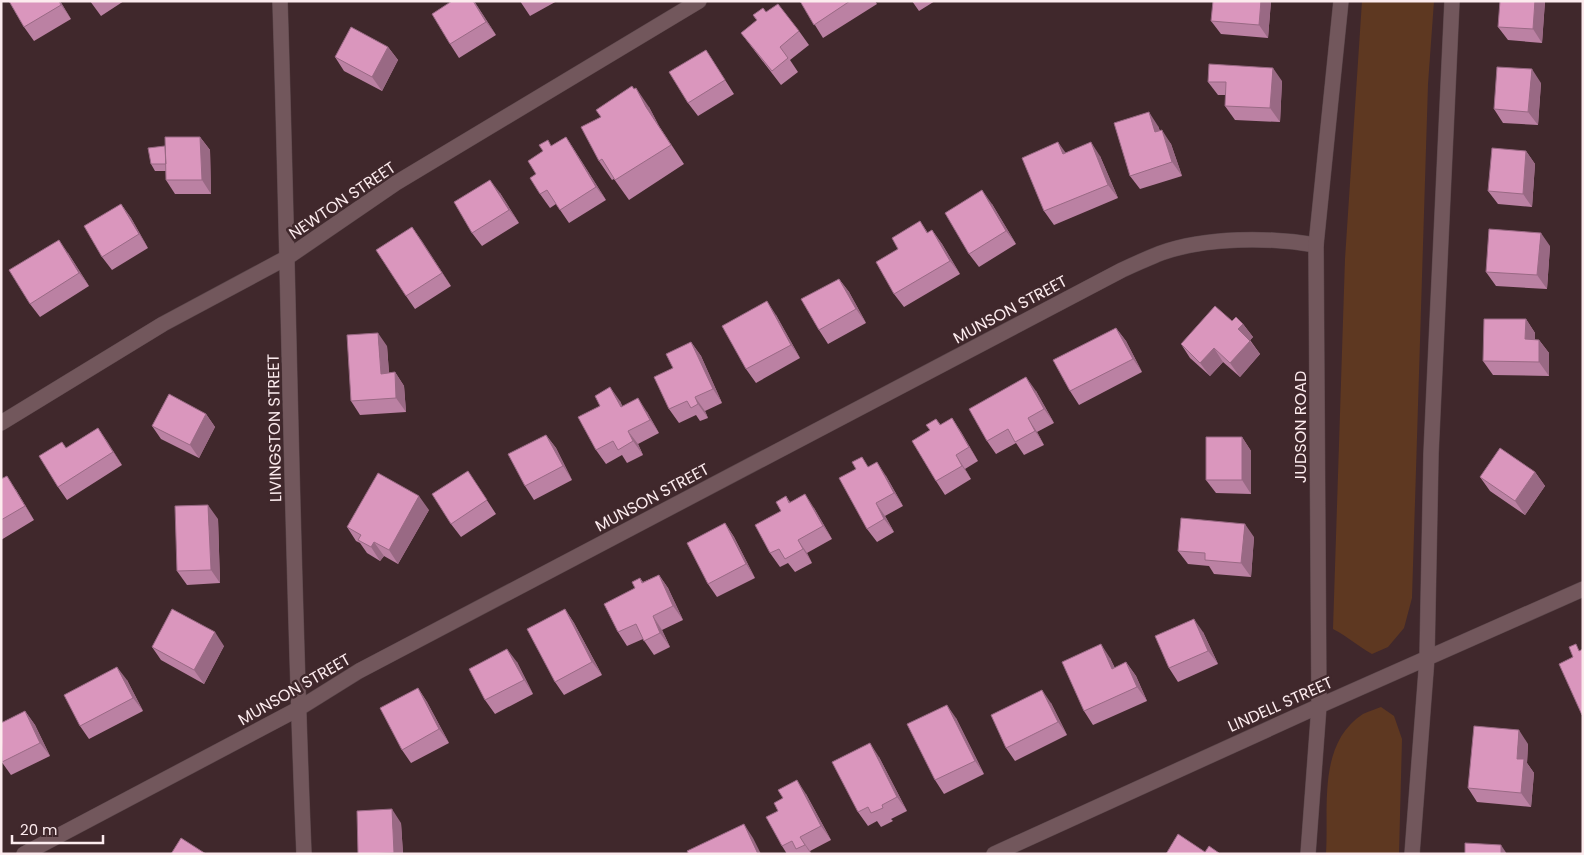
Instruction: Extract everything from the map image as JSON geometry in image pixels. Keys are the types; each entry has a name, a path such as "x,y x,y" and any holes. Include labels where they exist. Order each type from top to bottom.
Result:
{"street":[{"name":"LIVINGSTON STREET","path":"280,1 298,709 304,854"},
{"name":"NEWTON STREET","path":"1,423 163,324 288,257 396,183 699,1"},
{"name":"JUDSON ROAD","path":"1308,854 1319,706 1316,245 1341,1"},
{"path":"1412,854 1427,658 1431,454 1452,1"},
{"name":"MUNSON STREET","path":"24,854 298,709 359,671 1122,270 1162,253 1186,246 1255,239 1316,245"},
{"name":"LINDELL STREET","path":"994,854 1319,706 1583,589"}],"shaded area":[{"path":"1362,1 1434,1 1428,84 1412,598 1404,628 1388,647 1372,654 1333,629 1345,259"},
{"path":"1381,707 1394,716 1402,739 1399,854 1326,854 1328,778 1338,742 1348,727 1363,714"}],"building":[{"path":"9,1 59,1 61,5 24,27"},
{"path":"452,1 473,1 486,22 450,44 432,14"},
{"path":"800,1 850,1 814,25"},
{"path":"1213,1 1261,1 1259,25 1211,21"},
{"path":"1500,1 1535,1 1533,29 1498,27"},
{"path":"778,4 799,31 780,47 788,58 772,71 741,33 757,20 753,15 763,8 766,12"},
{"path":"351,27 388,47 372,77 335,57"},
{"path":"706,50 725,80 688,103 669,72"},
{"path":"1209,64 1273,68 1270,108 1225,106 1226,82 1208,82"},
{"path":"1497,67 1532,69 1528,112 1494,109"},
{"path":"632,86 634,89 636,88 671,145 615,180 602,159 599,161 581,127 601,117 596,110"},
{"path":"1149,112 1155,132 1162,130 1172,162 1130,176 1114,123"},
{"path":"165,137 200,137 202,180 166,180"},
{"path":"566,137 596,187 560,210 547,190 540,194 530,178 536,174 528,161 543,151 539,145 548,140 551,146"},
{"path":"1058,142 1063,154 1091,142 1108,185 1044,211 1022,158"},
{"path":"165,146 166,164 151,164 148,148"},
{"path":"1492,148 1526,151 1523,194 1488,191"},
{"path":"490,180 509,210 472,233 454,202"},
{"path":"982,190 1006,231 969,254 945,213"},
{"path":"121,204 139,234 102,257 84,226"},
{"path":"920,221 927,233 932,230 950,261 894,294 876,262 898,249 892,238"},
{"path":"412,227 442,273 406,296 376,250"},
{"path":"1489,229 1541,233 1537,275 1486,272"},
{"path":"59,240 79,273 30,304 9,270"},
{"path":"839,279 856,309 819,330 801,299"},
{"path":"767,301 791,345 746,369 722,326"},
{"path":"1215,306 1232,321 1236,317 1243,324 1238,329 1250,341 1230,363 1214,348 1200,363 1181,344"},
{"path":"1484,319 1526,319 1525,339 1539,340 1539,362 1483,361"},
{"path":"1116,328 1133,359 1070,391 1053,360"},
{"path":"378,333 381,374 395,372 396,398 351,401 347,335"},
{"path":"691,342 713,389 695,397 698,404 691,408 687,401 669,409 654,377 673,368 666,354"},
{"path":"1026,377 1044,409 1028,418 1035,431 1015,442 1008,429 987,441 969,409"},
{"path":"610,387 621,407 638,398 650,420 628,431 633,441 618,450 613,441 596,450 578,417 600,406 595,396"},
{"path":"169,394 206,414 190,445 152,426"},
{"path":"952,418 969,447 956,455 962,466 936,481 912,441 930,430 926,425 936,419 940,425"},
{"path":"98,428 113,452 58,487 39,456 62,442 66,448"},
{"path":"546,435 563,466 525,486 508,454"},
{"path":"1206,437 1242,437 1242,480 1206,480"},
{"path":"1500,448 1535,472 1515,501 1480,477"},
{"path":"862,457 868,467 877,462 894,493 876,503 884,519 867,529 839,478 856,469 852,462"},
{"path":"468,471 487,500 451,524 432,494"},
{"path":"378,473 419,496 389,550 374,542 371,547 358,540 361,535 347,527"},
{"path":"7,476 25,506 1,520 1,479"},
{"path":"805,494 823,526 798,540 803,549 785,559 779,549 770,553 755,525 781,511 776,502 786,496 789,503"},
{"path":"208,505 211,570 177,571 175,506"},
{"path":"1181,518 1245,524 1241,563 1205,560 1205,553 1178,551"},
{"path":"725,523 746,564 708,584 687,543"},
{"path":"659,575 673,606 653,616 660,633 644,641 636,624 618,632 604,604 635,588 632,582 640,578 642,583"},
{"path":"172,609 215,632 194,670 152,647"},
{"path":"565,609 592,662 555,682 527,629"},
{"path":"1194,619 1208,651 1169,668 1155,636"},
{"path":"1101,644 1112,669 1126,662 1137,687 1084,711 1062,662"},
{"path":"1576,644 1579,651 1583,649 1582,715 1559,664 1573,657 1569,647"},
{"path":"507,649 524,680 485,700 469,669"},
{"path":"117,667 133,698 80,726 64,695"},
{"path":"418,688 439,729 402,750 380,708"},
{"path":"1042,690 1058,722 1006,748 991,715"},
{"path":"947,705 975,761 935,780 907,724"},
{"path":"25,711 40,743 2,762 1,723"},
{"path":"1474,726 1519,730 1517,759 1524,759 1521,793 1468,788"},
{"path":"870,743 897,797 882,805 883,808 871,813 868,807 858,812 832,762"},
{"path":"797,780 821,826 800,837 805,845 796,849 792,841 782,846 766,817 778,811 774,803 783,798 778,790"},
{"path":"392,809 394,853 358,854 357,811"},
{"path":"744,824 758,854 689,854 687,851"},
{"path":"1178,834 1205,852 1209,846 1219,854 1166,854"},
{"path":"181,838 206,854 171,854"},
{"path":"1465,843 1501,845 1501,854 1465,854"}]}
